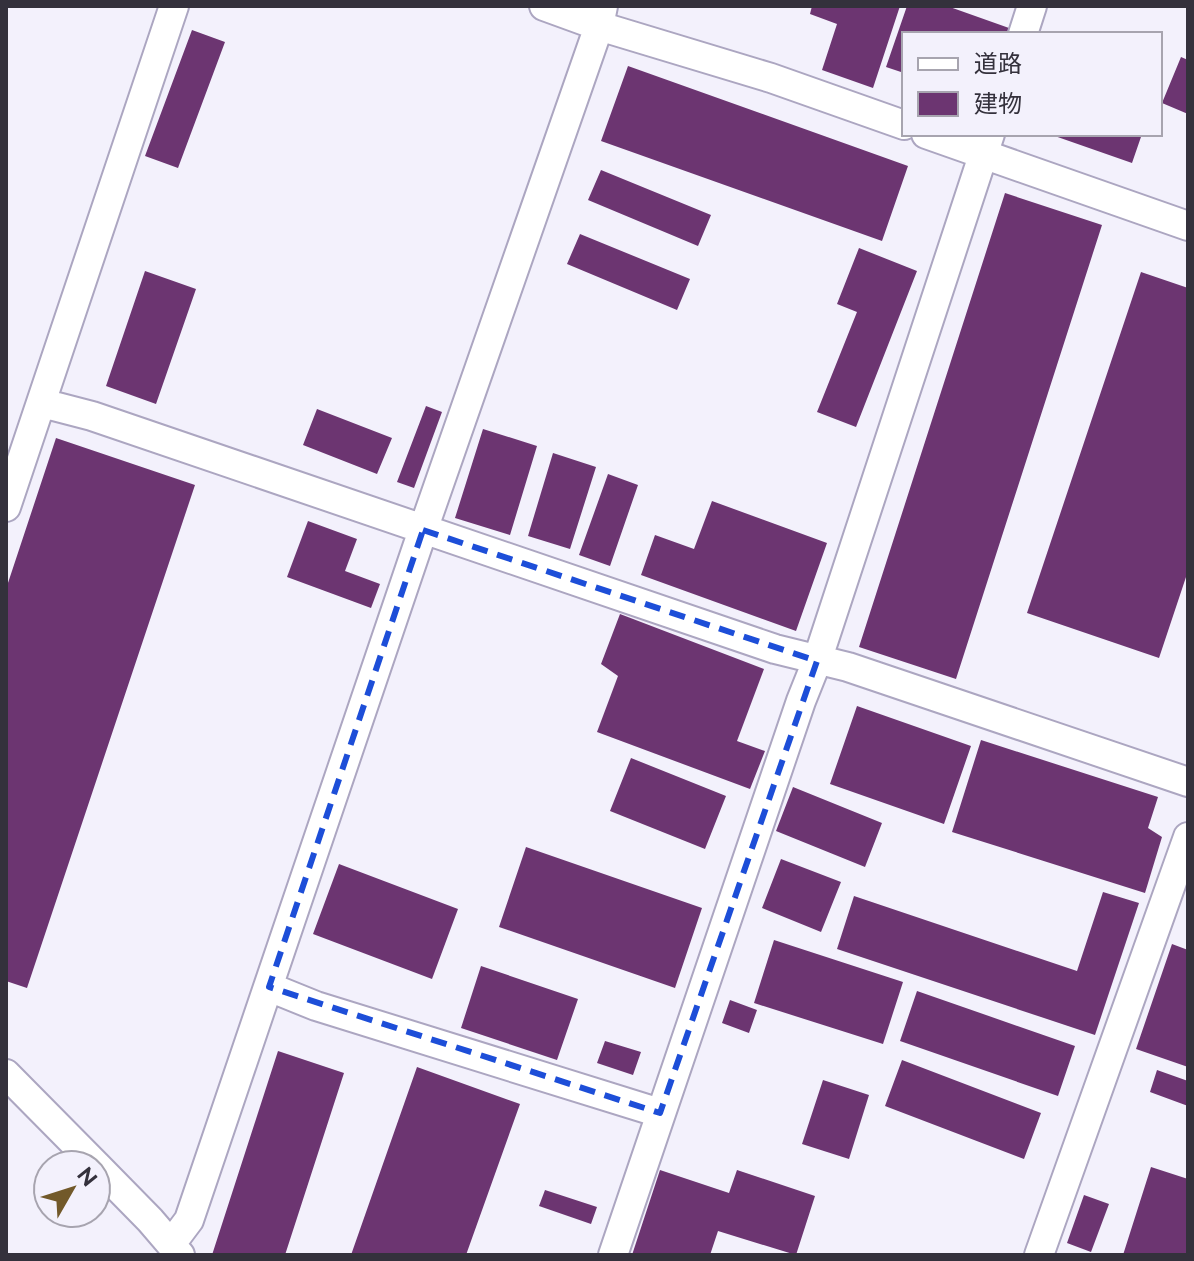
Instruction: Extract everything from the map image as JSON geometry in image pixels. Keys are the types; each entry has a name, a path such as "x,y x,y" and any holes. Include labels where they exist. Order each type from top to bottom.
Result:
{"street":[{"path":"6,507 174,6"},
{"path":"544,6 601,16 902,124"},
{"path":"1024,32 1032,6"},
{"path":"112,1182 175,1250 189,1220 601,16"},
{"path":"937,136 986,145 1188,226"},
{"path":"613,1255 817,661 986,145"},
{"path":"42,403 92,416 775,649 848,667 1188,782"},
{"path":"1039,1255 1188,837"},
{"path":"269,987 316,1006 660,1113"},
{"path":"6,1074 80,1149"}],"highlighted area":[{"path":"423,530 817,661 660,1113 269,987"}],"building":[{"path":"812,6 900,6 873,88 822,70 837,24 810,14"},
{"path":"907,6 947,6 1009,28 1007,32 902,32 902,72 886,67"},
{"path":"192,30 225,42 178,168 145,156"},
{"path":"1181,57 1188,60 1188,114 1162,103"},
{"path":"628,66 908,166 882,241 601,141"},
{"path":"1055,136 1141,136 1132,163"},
{"path":"601,170 711,215 698,246 588,200"},
{"path":"1005,193 1102,225 956,679 859,647"},
{"path":"580,234 690,279 677,310 567,264"},
{"path":"859,248 917,271 856,427 817,412 857,312 837,304"},
{"path":"145,271 196,289 156,404 106,386"},
{"path":"1141,272 1188,288 1188,571 1159,658 1027,613"},
{"path":"426,406 442,412 414,488 397,482"},
{"path":"317,409 392,438 377,474 303,445"},
{"path":"483,429 537,446 510,535 455,518"},
{"path":"56,438 195,485 27,988 6,981 6,589"},
{"path":"553,453 596,467 570,549 528,536"},
{"path":"608,474 638,485 610,566 579,555"},
{"path":"712,501 827,543 796,631 641,575 655,535 694,549"},
{"path":"308,521 357,539 345,571 380,584 371,608 287,577"},
{"path":"620,614 764,669 737,741 765,751 750,789 597,732 618,676 601,664"},
{"path":"857,706 971,746 944,824 830,784"},
{"path":"981,740 1158,797 1148,828 1162,837 1145,893 952,832"},
{"path":"631,758 726,796 705,849 610,811"},
{"path":"793,787 882,823 865,867 776,831"},
{"path":"526,847 702,908 675,988 499,927"},
{"path":"781,859 841,882 821,932 762,908"},
{"path":"339,864 458,909 432,979 313,934"},
{"path":"1103,892 1139,903 1095,1035 837,949 854,896 1077,971"},
{"path":"774,940 903,982 883,1044 754,1003"},
{"path":"1172,944 1188,950 1188,1067 1136,1049"},
{"path":"481,966 578,999 557,1060 461,1028"},
{"path":"917,991 1075,1046 1058,1096 900,1041"},
{"path":"730,1000 757,1010 749,1033 722,1023"},
{"path":"605,1041 641,1052 633,1075 597,1063"},
{"path":"278,1051 344,1073 285,1255 212,1255"},
{"path":"902,1060 1041,1113 1024,1159 885,1106"},
{"path":"417,1067 520,1104 466,1255 351,1255"},
{"path":"1157,1070 1188,1081 1188,1106 1150,1092"},
{"path":"823,1080 869,1095 849,1159 802,1144"},
{"path":"1151,1167 1188,1179 1188,1255 1123,1255"},
{"path":"660,1170 729,1193 737,1170 815,1196 796,1255 718,1231 710,1255 632,1255"},
{"path":"545,1190 597,1207 591,1224 539,1206"},
{"path":"1084,1195 1109,1204 1091,1252 1067,1243"}]}
